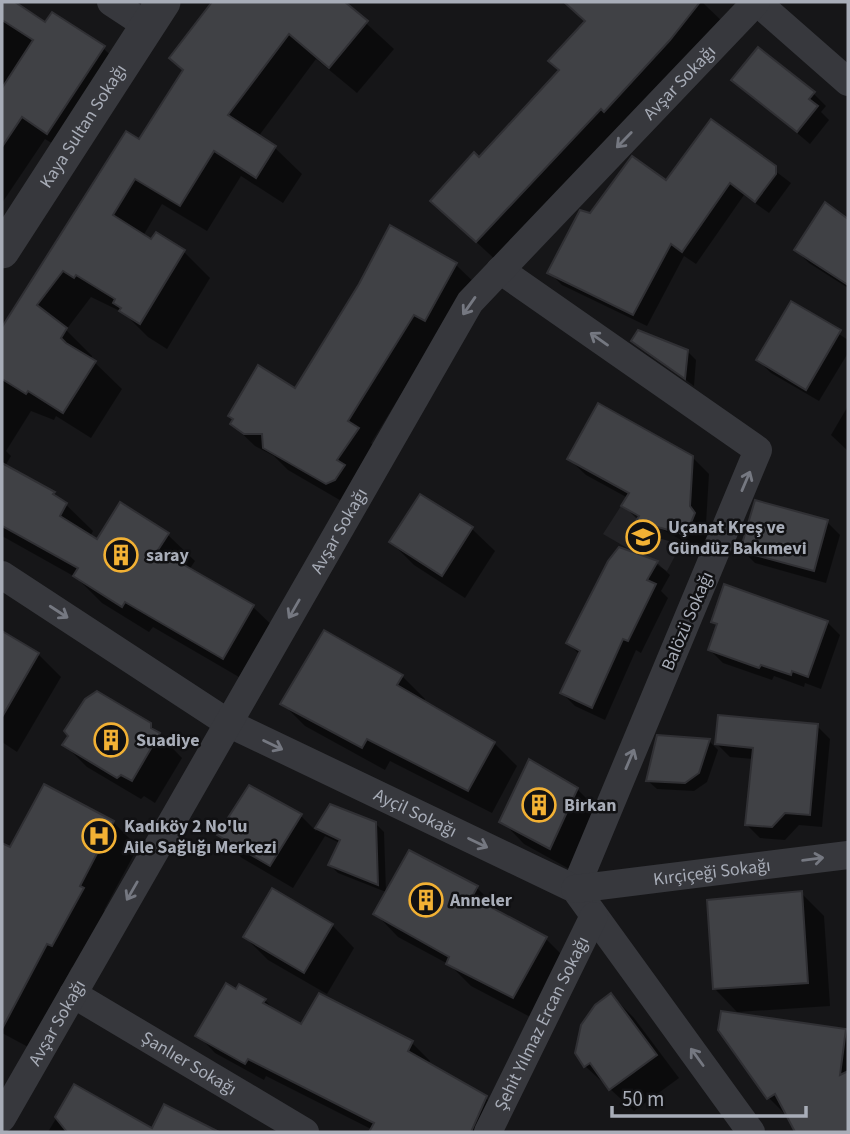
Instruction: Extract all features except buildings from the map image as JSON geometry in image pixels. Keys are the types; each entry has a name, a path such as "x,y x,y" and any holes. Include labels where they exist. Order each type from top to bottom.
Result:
{"street":[{"path":"111,2 155,14"},
{"path":"757,2 848,82"},
{"name":"Avşar Sokağı","path":"2,1118 470,302 757,2"},
{"name":"Kaya Sultan Sokağı","path":"2,251 155,14"},
{"name":"Balözü Sokağı","path":"500,270 758,450 575,889"},
{"name":"Ayçil Sokağı","path":"2,575 228,723 575,889 751,1132"},
{"name":"Kırçiçeği Sokağı","path":"575,889 848,855"},
{"name":"Şehit Yılmaz Ercan Sokağı","path":"488,1132 594,916"},
{"name":"Şanlıer Sokağı","path":"73,994 305,1132"}],"shaded area":[{"name":"Uçanat Kreş ve Gündüz Bakımevi","path":"621,506 683,541 667,571 603,534"}],"place":[{"name":"Uçanat Kreş ve Gündüz Bakımevi","path":"643,537"},
{"name":"saray","path":"121,555"},
{"name":"Suadiye","path":"111,740"},
{"name":"Birkan","path":"539,805"},
{"name":"Kadıköy 2 No'lu Aile Sağlığı Merkezi","path":"99,836"},
{"name":"Anneler","path":"426,900"}]}
